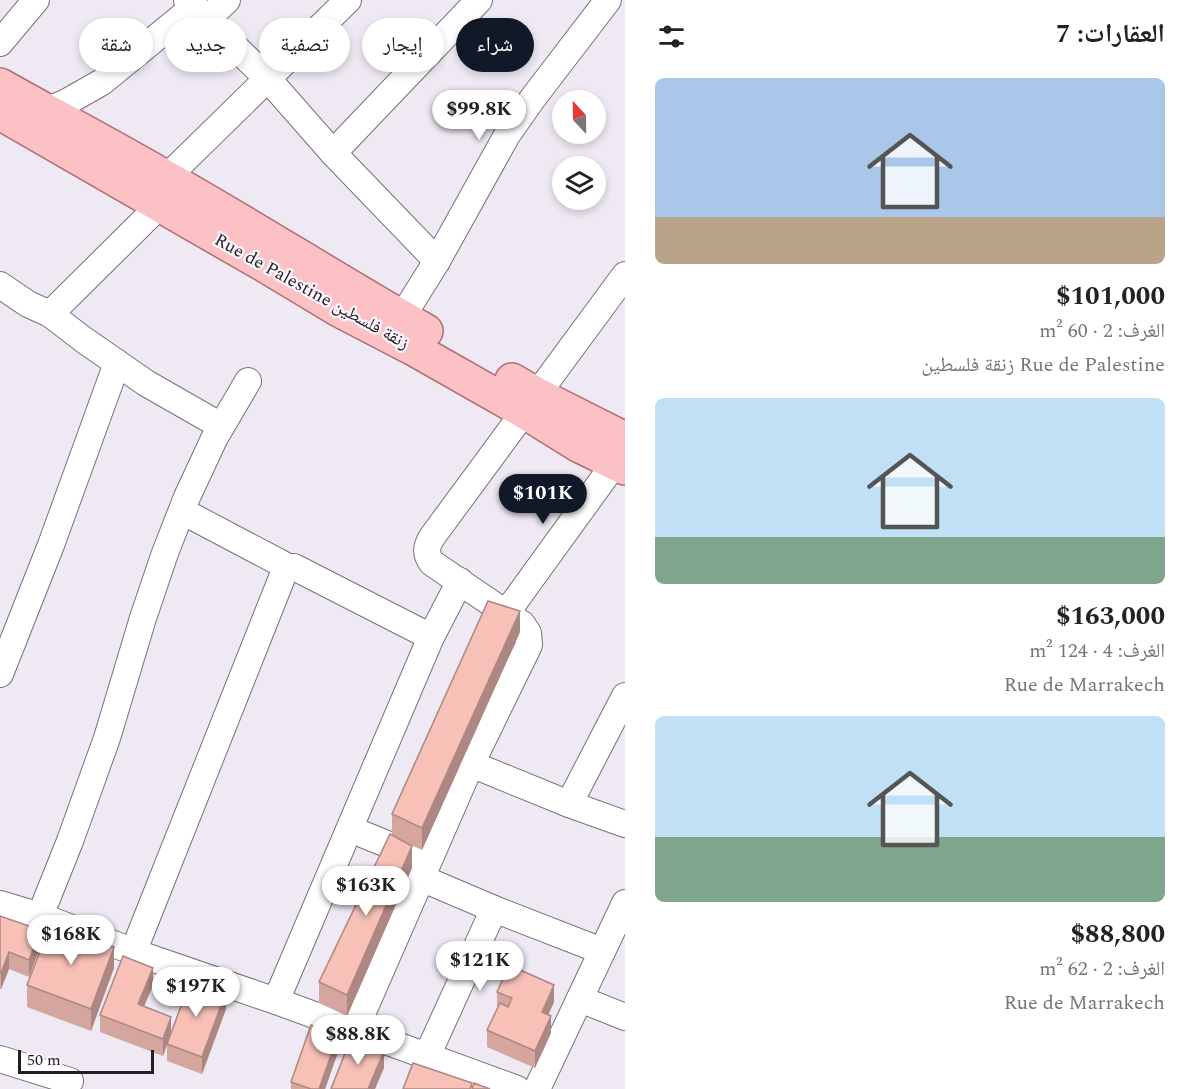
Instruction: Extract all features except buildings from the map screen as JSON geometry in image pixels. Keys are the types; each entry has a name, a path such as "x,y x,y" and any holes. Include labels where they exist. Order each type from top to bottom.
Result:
{"main road":[{"name":"Rue de Palestine زنقة فلسطين","path":"0,85 46,111 164,191 264,265 339,310 414,349 532,404"},
{"name":"Rue de Palestine زنقة فلسطين","path":"0,113 164,191 272,239 402,317 532,404 622,456"}],"street":[{"path":"0,43 36,0"},
{"path":"46,111 102,82 196,9 227,0"},
{"path":"50,314 268,79 348,0"},
{"path":"333,153 479,0"},
{"path":"402,317 437,261 507,135 608,0"},
{"path":"196,9 268,79 333,153 437,261"},
{"path":"355,1030 471,764 529,645 526,628 518,620 432,563 427,554 428,546 432,537 625,275"},
{"path":"0,285 50,314 146,383 221,426"},
{"path":"0,674 51,545 117,363"},
{"path":"40,916 107,738 146,607 165,553 214,439 248,381"},
{"path":"507,612 622,456"},
{"path":"182,511 288,567 294,567 431,637"},
{"path":"134,950 288,567"},
{"path":"276,1001 431,637 460,580"},
{"path":"569,804 625,696"},
{"path":"471,764 625,824"},
{"path":"350,829 494,909 602,951"},
{"path":"0,904 40,916 145,956 517,1089"},
{"path":"427,1056 494,909"},
{"path":"537,1089 602,951 622,916"},
{"path":"580,999 625,1017"},
{"path":"0,1059 42,1081 70,1081"}]}
